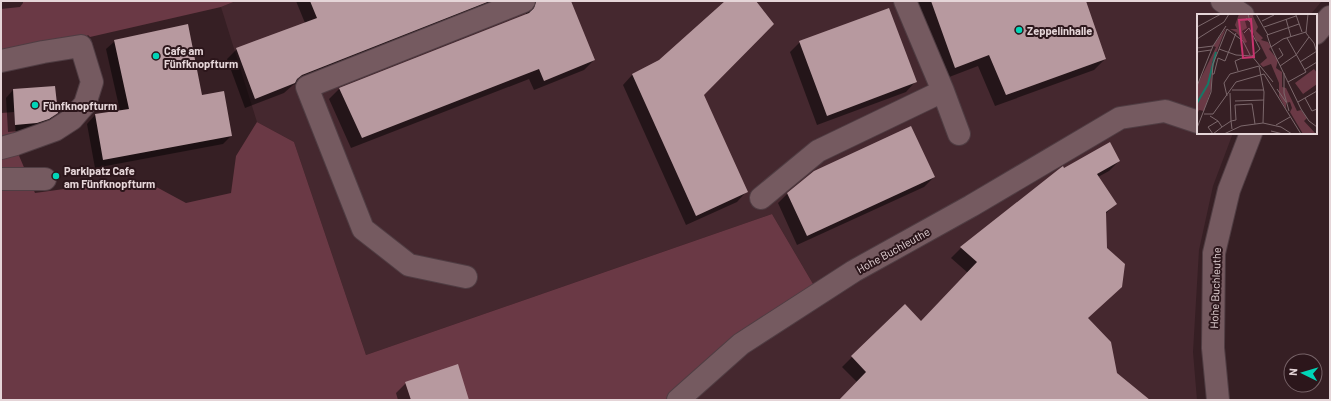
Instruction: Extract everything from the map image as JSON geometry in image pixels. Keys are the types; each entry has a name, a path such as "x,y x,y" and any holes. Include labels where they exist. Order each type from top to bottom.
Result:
{"street":[{"path":"466,277 409,264 363,229 307,87 524,1"},
{"path":"904,1 943,91 959,134"},
{"path":"1222,1 1242,14"},
{"path":"1317,32 1330,17"},
{"path":"1,61 42,52 81,46 92,82 85,104 72,119 55,130 1,148"},
{"path":"761,198 818,151 943,91"},
{"name":"Hohe Buchleuthe","path":"678,400 741,344 854,271 971,206 1120,118 1165,112 1197,122"},
{"name":"Hohe Buchleuthe","path":"1218,400 1213,348 1214,253 1229,190 1246,134"},
{"path":"1,179 45,179"}],"shaded area":[{"path":"1,1 236,1 221,7 90,37 88,35 80,43 1,59"},
{"path":"236,1 1322,1 1311,14 1197,14 1197,134 1233,134 1213,186 1199,250 1193,352 1197,400 687,400 816,289 772,214 366,355 294,142 257,122 221,7"},
{"path":"14,112 16,136 1,140 1,113"},
{"path":"257,122 294,142 366,355 772,214 816,289 668,400 1,400 1,155 17,151 35,193 93,185 101,190 149,183 186,203 231,193 236,156"}],"building":[{"path":"310,1 490,1 302,75 295,83 255,99 236,48 317,18"},
{"path":"536,1 571,1 595,60 544,81 539,69 362,138 339,88 529,13 534,8"},
{"path":"725,1 756,1 774,24 704,95 748,192 696,216 632,74 659,60"},
{"name":"Zeppelinhalle","path":"931,1 1086,1 1106,59 1006,95 989,55 955,68"},
{"path":"889,8 917,82 827,116 799,41"},
{"path":"188,24 202,95 224,91 232,136 103,160 95,114 129,109 114,40"},
{"name":"Fünfknopfturm","path":"55,86 58,113 49,119 37,123 15,125 13,89"},
{"path":"911,126 935,177 807,236 787,193 814,171"},
{"path":"1110,142 1120,161 1097,174 1117,204 1106,212 1107,248 1125,264 1122,287 1088,318 1111,342 1117,373 1150,400 839,400 866,372 851,356 905,304 921,321 977,262 960,247 1063,166 1064,168"},
{"path":"458,364 469,400 411,400 405,382"}],"place":[{"name":"Zeppelinhalle","path":"1019,30"},
{"name":"Cafe am Fünfknopfturm","path":"156,56"},
{"name":"Fünfknopfturm","path":"35,105"},
{"name":"Parklpatz Cafe am Fünfknopfturm","path":"56,176"}]}
